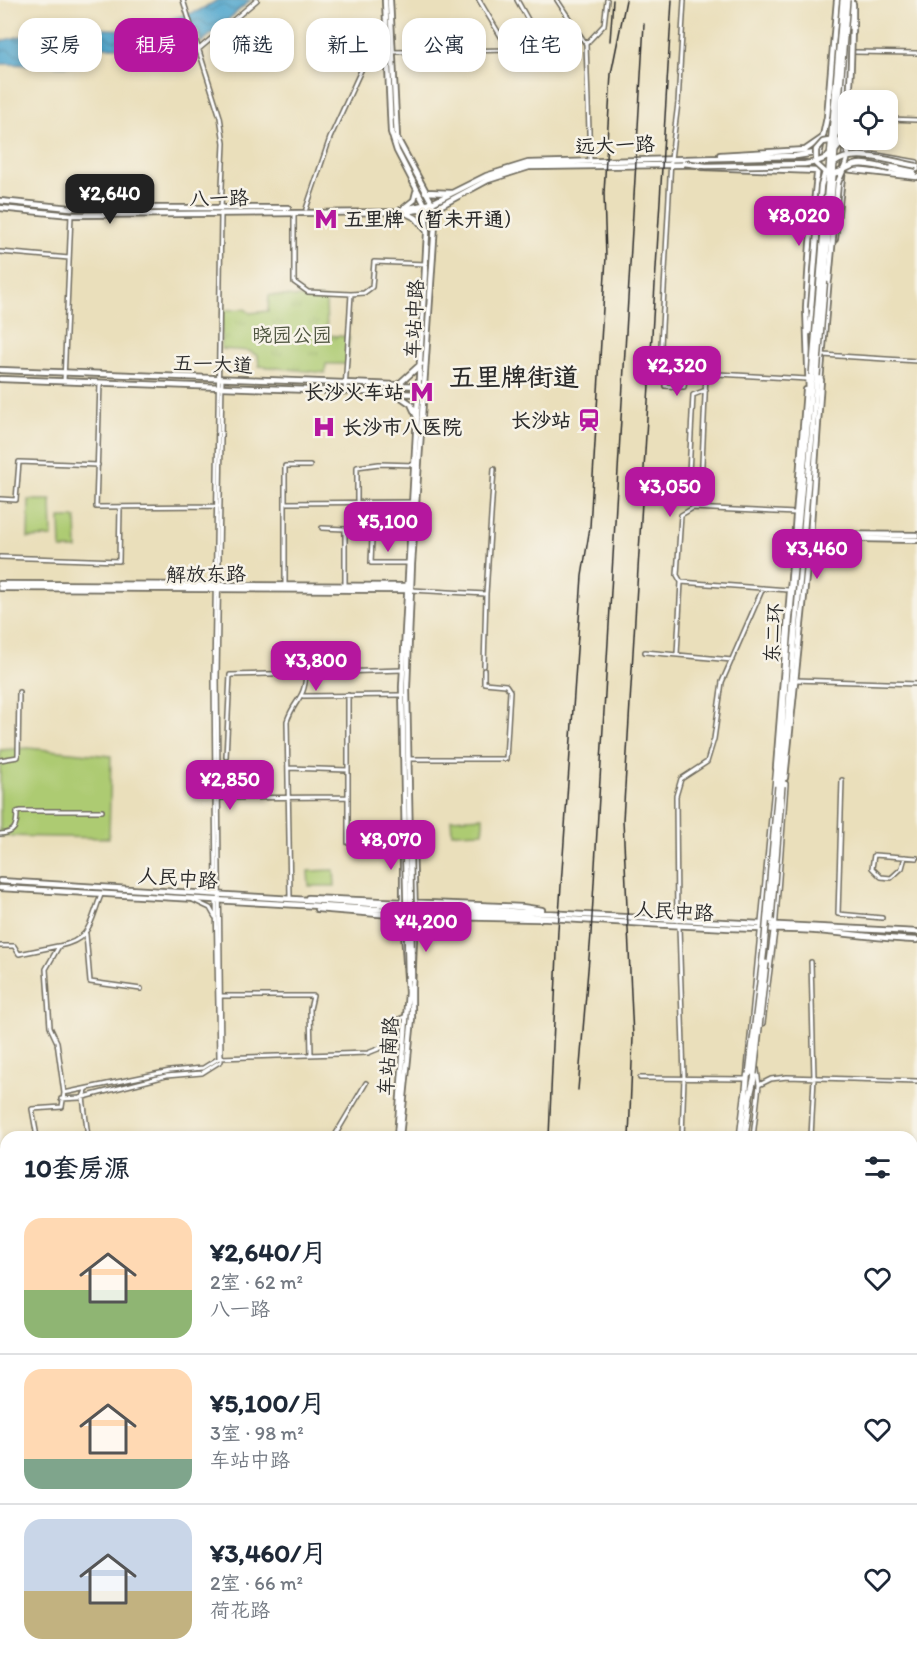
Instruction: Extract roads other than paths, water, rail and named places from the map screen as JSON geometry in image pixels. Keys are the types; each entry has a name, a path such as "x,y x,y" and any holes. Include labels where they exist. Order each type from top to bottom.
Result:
{"highway":[{"name":"东二环","path":"780,786 780,744 849,1"},
{"name":"东二环","path":"780,786 786,749 806,515 812,400"},
{"path":"745,1131 775,776 780,744"},
{"path":"741,1131 757,1066 774,928 786,749"},
{"path":"749,1076 780,786"}],"main road":[{"path":"385,0 387,18"},
{"path":"390,0 390,18"},
{"path":"829,140 837,0"},
{"path":"684,163 706,166 805,164 820,160 835,151 845,130 849,1"},
{"path":"849,1 854,52 851,90"},
{"path":"844,90 850,26"},
{"path":"810,321 809,255 834,48"},
{"path":"390,53 391,132 397,151 425,207"},
{"path":"390,53 397,138 434,207"},
{"path":"700,158 805,150 823,136"},
{"path":"838,142 829,140 820,144 815,153 816,164 827,174 840,173 844,169 862,164 917,170"},
{"path":"844,169 847,150"},
{"path":"775,776 795,513 814,377 823,356 838,183 848,152 890,167"},
{"name":"远大一路","path":"425,207 434,207 488,180 529,167 672,162 700,158 796,156 815,153"},
{"path":"810,321 820,186 826,170 834,162 848,156 917,170"},
{"name":"远大一路","path":"434,207 486,176 528,163 798,161 816,164"},
{"path":"672,162 708,168 818,171"},
{"path":"844,169 917,170"},
{"path":"785,778 811,524 814,377 808,340 827,174"},
{"path":"416,189 414,200 403,211 416,218 427,233"},
{"path":"425,192 455,193"},
{"name":"八一路","path":"0,201 71,208 221,211 403,211 425,207"},
{"name":"车站中路","path":"408,846 402,695 422,394 421,364 425,341 427,233 425,207"},
{"name":"车站中路","path":"422,386 435,224 434,207"},
{"name":"八一路","path":"0,208 71,214 306,208 403,211"},
{"path":"397,385 404,382 421,364"},
{"name":"五一大道","path":"0,370 422,386"},
{"path":"812,400 814,377"},
{"name":"五一大道","path":"0,379 422,394"},
{"path":"393,392 411,404 418,420"},
{"name":"车站中路","path":"407,828 410,759 407,687 407,563 422,394"},
{"path":"806,515 811,524"},
{"path":"810,536 917,537"},
{"path":"802,554 809,549"},
{"name":"解放东路","path":"0,586 218,588 345,586 408,589"},
{"path":"407,828 401,848 402,901 410,991"},
{"path":"407,828 413,846 415,902 410,991"},
{"name":"车站南路","path":"400,1131 412,1018 408,846"},
{"name":"人民中路","path":"0,881 192,897"},
{"name":"人民中路","path":"0,888 391,907"},
{"path":"274,902 290,897 402,901 522,907 561,915"},
{"path":"274,902 403,916 525,920 561,915"},
{"name":"人民中路","path":"430,909 762,928 917,932"},
{"name":"人民中路","path":"774,928 917,940"},
{"name":"车站南路","path":"399,1131 406,1016 410,991"}],"street":[{"path":"185,0 220,117 224,142 221,211 218,588"},
{"path":"199,50 257,0"},
{"path":"479,0 498,33"},
{"path":"517,0 527,18"},
{"path":"557,0 567,18"},
{"path":"586,44 604,25 607,0"},
{"path":"684,0 660,364 664,371 673,372 814,377"},
{"path":"582,38 586,44 590,161"},
{"path":"390,53 498,50"},
{"path":"854,52 917,53"},
{"path":"306,208 330,138 360,72"},
{"path":"898,119 917,120"},
{"path":"859,150 917,170"},
{"path":"294,211 294,282 308,292 351,294 370,290 372,264 375,261 427,264"},
{"path":"64,381 71,214"},
{"path":"0,252 69,258"},
{"path":"345,390 351,294"},
{"path":"823,356 917,361"},
{"path":"672,378 673,372"},
{"path":"700,508 706,374"},
{"path":"666,378 672,378 685,379 684,387 665,386 666,378"},
{"path":"100,383 96,507 218,506"},
{"path":"62,1099 83,1097 166,1076 202,1073 221,1061 218,898 218,506 221,387"},
{"path":"701,479 690,476 689,473 693,395 706,390"},
{"path":"0,499 16,500 19,462 98,465"},
{"path":"357,500 357,467 379,464 417,465"},
{"path":"285,586 285,466 310,466"},
{"path":"410,759 506,759 510,691 506,685 484,683 486,594 494,469"},
{"path":"285,503 412,502"},
{"path":"0,557 119,561 120,507"},
{"path":"677,654 681,582 677,575 681,515 693,508 795,513"},
{"path":"322,528 345,529 345,586"},
{"path":"372,538 371,563 407,563"},
{"path":"681,582 789,590"},
{"path":"682,1131 684,1077 676,796 681,779 707,762 714,739 722,682 763,588"},
{"path":"408,589 486,594"},
{"path":"645,652 732,660"},
{"path":"226,757 230,675 403,670"},
{"path":"290,897 287,721 290,712 305,692 306,673"},
{"path":"795,680 917,684"},
{"path":"0,760 18,757 19,692"},
{"path":"348,695 348,843"},
{"path":"303,696 402,695"},
{"path":"288,768 348,770"},
{"path":"842,780 838,914 882,918"},
{"path":"218,798 288,799 348,796"},
{"path":"218,798 216,877 219,996"},
{"path":"0,834 13,832 16,829 17,813 21,811 102,811"},
{"path":"905,857 902,868 891,878 881,877 872,868 874,855 905,857 917,858"},
{"path":"192,897 211,888 216,877"},
{"path":"101,894 86,934 90,982 141,988"},
{"path":"192,897 210,908 217,922"},
{"path":"0,946 14,946 20,954 76,943 86,934"},
{"path":"36,1131 32,1109 62,1107 64,1093 57,1042 50,1027 46,969 58,946"},
{"path":"811,962 813,1078 811,1131"},
{"path":"219,996 313,996 310,1009 311,1055"},
{"path":"64,1093 152,1074 203,1068 220,1058 368,1053 383,1047 395,1021 406,1016"},
{"path":"754,1131 759,1085 757,1066"},
{"path":"640,1078 749,1076"},
{"path":"759,1085 771,1079 917,1081"},
{"path":"338,1131 366,1083"},
{"path":"86,1090 83,1097 87,1131"}],"water":[{"path":"218,0 251,0 230,18 210,18 210,35 201,43 198,18 173,18 198,11"},
{"path":"102,29 114,29 114,47 102,47"},
{"path":"18,37 18,64 0,64 0,41"}],"tunnel":[{"path":"391,905 430,907"},
{"path":"391,910 430,911"}],"railway":[{"path":"610,41 613,0"},
{"path":"549,1131 558,930 582,576 590,527 606,257 604,193 611,74 626,0"},
{"path":"629,1131 633,1037 623,820 672,0"},
{"path":"578,1090 591,934 644,24"}],"place":[{"name":"五里牌（暂未开通）","path":"326,219"},
{"name":"长沙火车站","path":"422,392"},
{"name":"长沙站","path":"589,420"},
{"name":"长沙市八医院","path":"324,427"}],"district":[{"name":"五里牌街道","path":"514,377"}],"park label":[{"name":"晓园公园","path":"292,335"}]}
